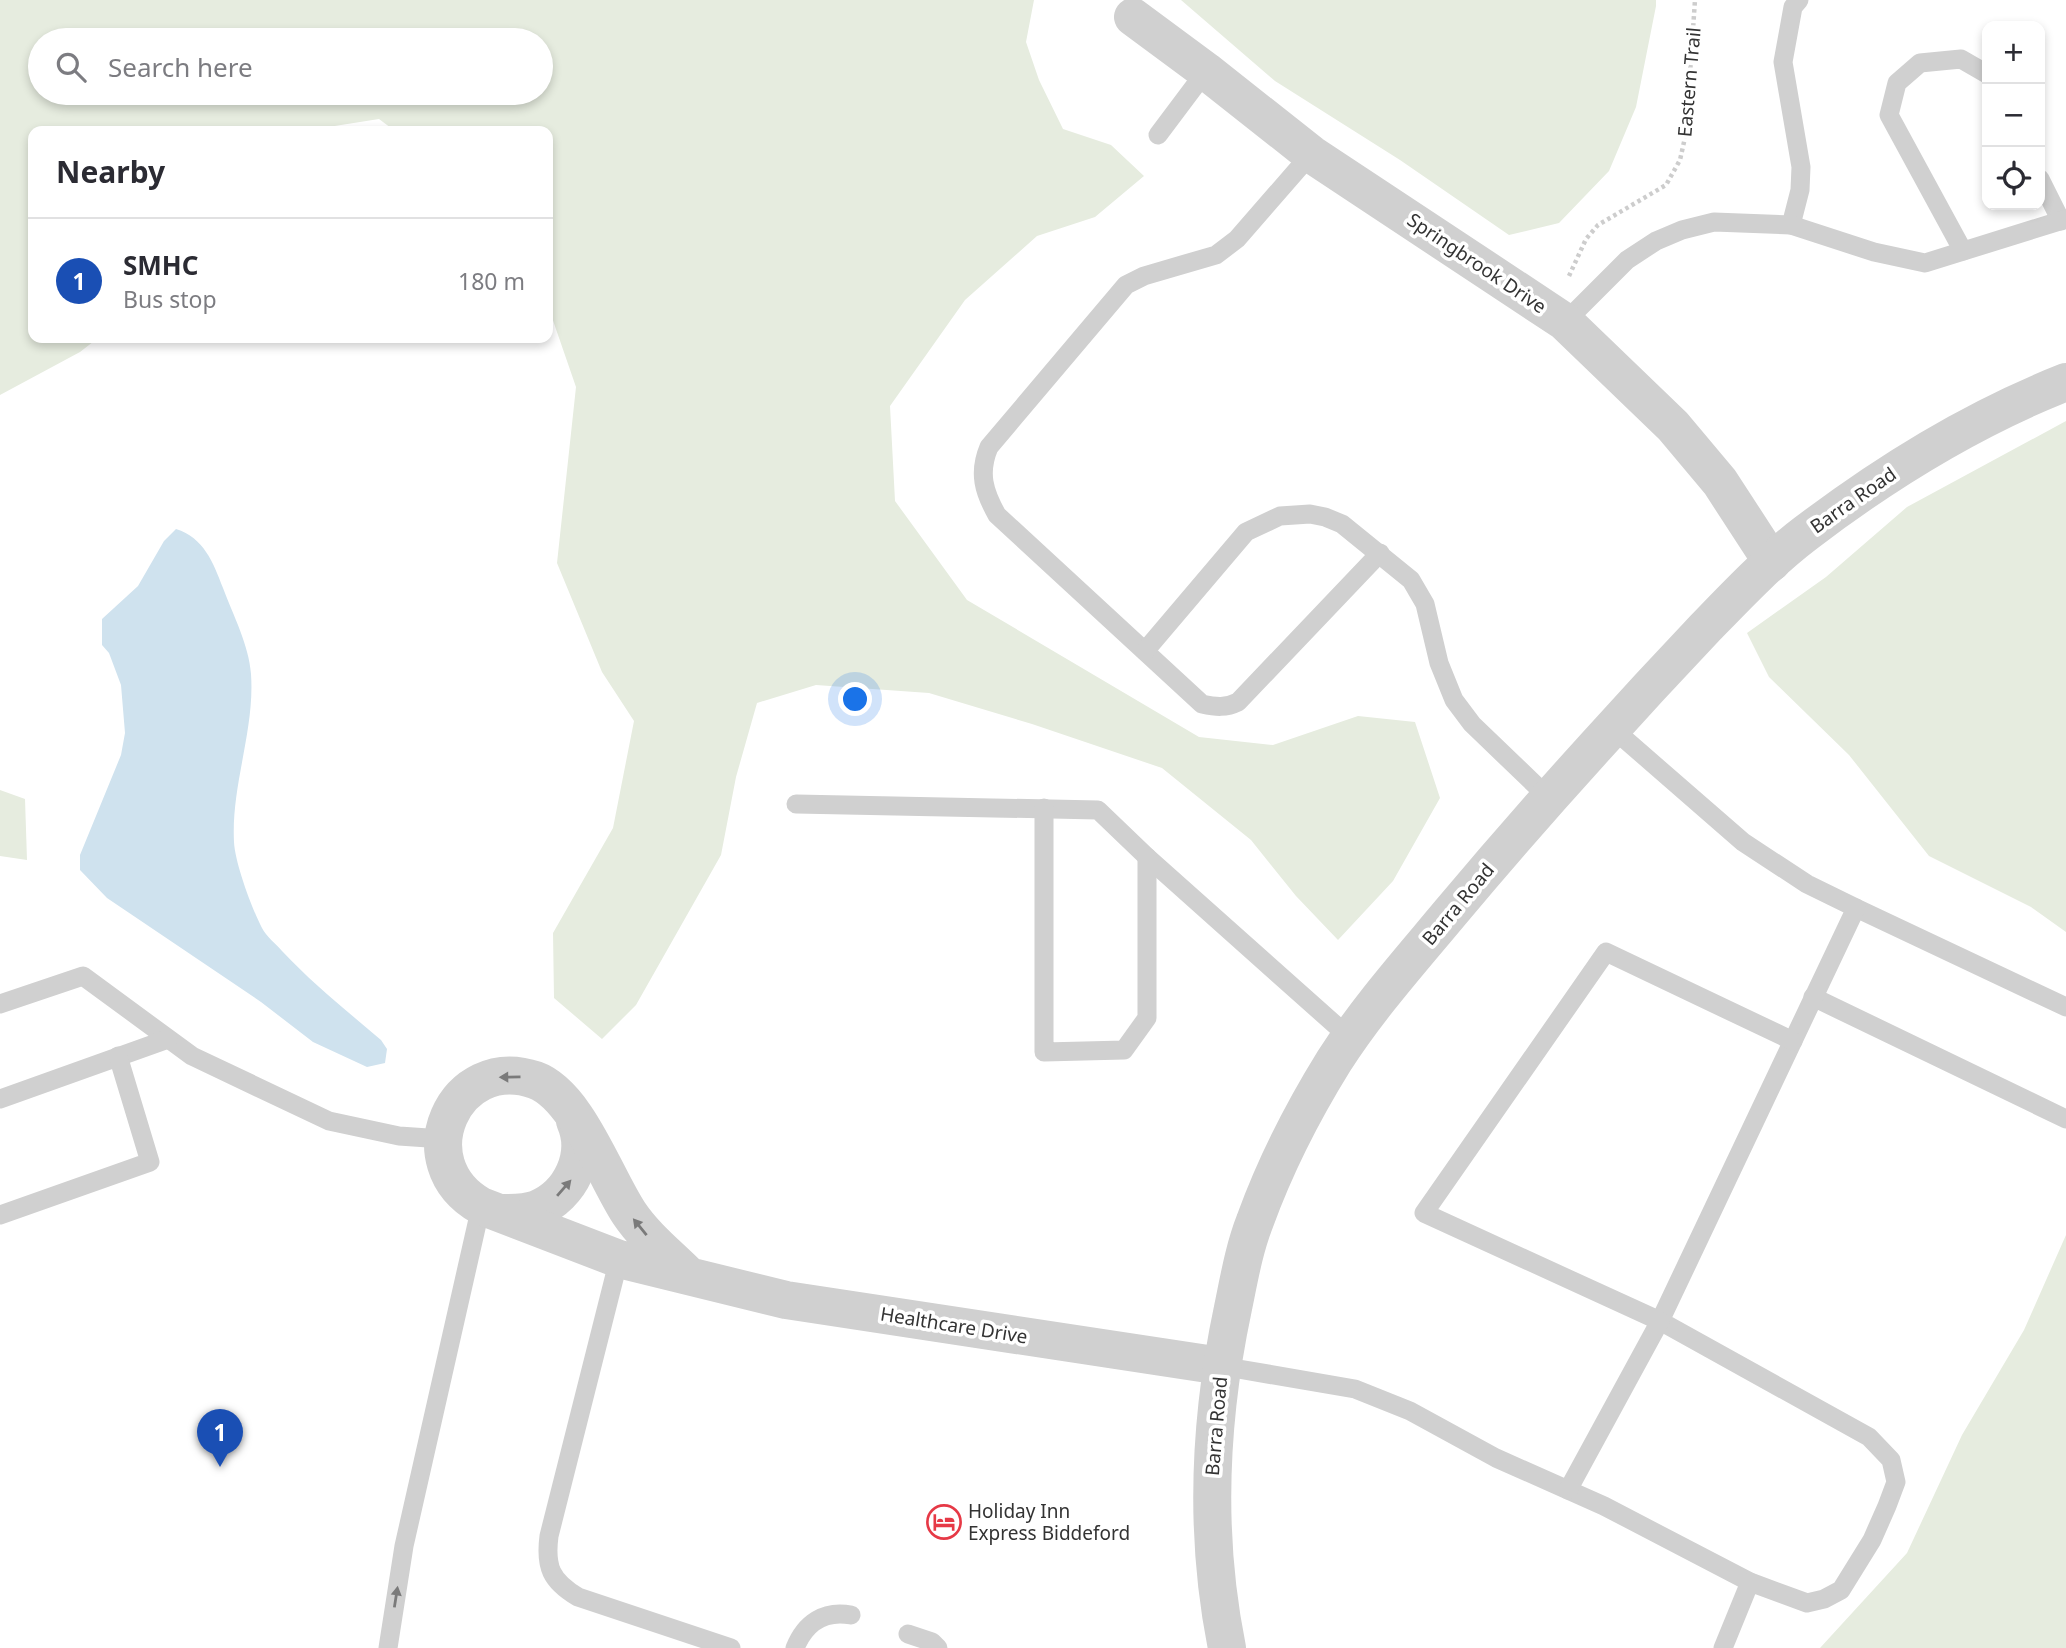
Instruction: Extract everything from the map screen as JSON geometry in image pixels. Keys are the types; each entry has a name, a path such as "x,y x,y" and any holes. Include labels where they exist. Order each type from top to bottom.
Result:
{"street":[{"name":"Springbrook Drive","path":"1133,17 1311,154 1565,322 1672,426 1720,482 1772,562"},
{"name":"Barra Road","path":"1227,1648 1217,1582 1211,1471 1221,1366 1243,1260 1254,1223 1281,1159 1334,1062 1437,929 1549,798 1742,589 1805,533 1893,471 1938,443 2066,382"},
{"name":"Healthcare Drive","path":"443,1139 448,1118 457,1103 473,1088 494,1079 515,1076 538,1081 557,1094 568,1106 641,1230 688,1275"},
{"name":"Healthcare Drive","path":"483,1205 527,1212 538,1209 558,1196 572,1178 580,1156 581,1144 577,1124 568,1106"},
{"path":"443,1139 450,1176 483,1205"},
{"name":"Healthcare Drive","path":"483,1205 619,1259 786,1300 1221,1366"}],"lane":[{"path":"1791,225 1800,190 1801,167 1783,62 1793,8 1799,0"},
{"path":"1963,251 1889,115 1897,83 1920,63 1961,59 1982,71"},
{"path":"1158,135 1206,71"},
{"path":"1311,154 1225,250 1144,276 1126,285 989,447 985,457 983,487 997,515 1202,704 1229,707 1238,702 1380,553"},
{"path":"1565,322 1627,260 1669,236 1714,222 1791,225 1874,252 1925,263 2063,220 2045,188"},
{"path":"1145,651 1246,532 1268,520 1295,514 1325,517 1342,524 1411,580 1420,592 1438,663 1454,700 1472,724 1549,798"},
{"path":"1612,728 1743,842 1807,884 2066,1007"},
{"path":"796,804 1098,810 1350,1038"},
{"path":"1044,808 1044,1052 1124,1050 1147,1018 1147,857"},
{"path":"1568,1490 1660,1321 1856,908"},
{"path":"1221,1366 1355,1389 1410,1411 1496,1458 1568,1490 1750,1582 1807,1603 1824,1599 1841,1590 1872,1539 1896,1482 1891,1460 1869,1437 1660,1321 1424,1213 1606,952 1793,1041"},
{"path":"0,1004 83,976 192,1056 329,1121 399,1136 443,1139"},
{"path":"1813,997 2066,1119"},
{"path":"0,1099 168,1039"},
{"path":"0,1215 150,1162 118,1056"},
{"path":"388,1648 404,1546 483,1205"},
{"path":"619,1259 549,1536 546,1554 550,1572 561,1587 578,1597 731,1648"},
{"path":"1723,1648 1750,1582"},
{"path":"795,1648 807,1626 836,1612 850,1615"},
{"path":"908,1634 932,1642 938,1648"}],"path":[{"name":"Eastern Trail","path":"1565,322 1570,273 1586,239 1598,225 1665,185 1680,160 1686,133 1695,0"}],"shaded area":[{"path":"0,0 1034,0 1026,42 1039,80 1063,129 1111,145 1144,176 1095,217 1037,236 965,300 890,406 895,501 967,600 1199,737 1273,745 1358,716 1415,722 1440,798 1393,881 1338,940 1296,896 1251,840 1162,768 929,693 816,685 757,703 736,777 721,855 636,1005 602,1039 554,998 553,933 613,828 634,721 602,672 557,563 576,387 553,320 553,126 388,126 379,119 335,126 28,126 28,343 92,343 80,352 0,395"},
{"path":"1181,0 1656,0 1656,6 1636,107 1609,171 1559,223 1509,235 1400,160 1275,81"},
{"path":"2066,421 2066,932 2031,907 1929,856 1849,755 1769,677 1747,633 1826,577 1907,507"},
{"path":"0,790 25,799 27,860 0,856"},
{"path":"2066,1235 2066,1648 1820,1648 1907,1553 1962,1435 2024,1330"}],"water":[{"path":"176,529 194,538 211,560 240,630 250,663 250,716 234,821 235,851 249,898 262,928 269,937 318,986 381,1040 387,1049 385,1063 367,1067 313,1042 261,1002 107,898 80,870 80,855 121,755 125,733 121,685 109,653 102,645 102,619 138,586 164,541"}],"place":[{"name":"SMHC","path":"220,1467"},
{"name":"Holiday Inn Express Biddeford","path":"944,1522"}]}
